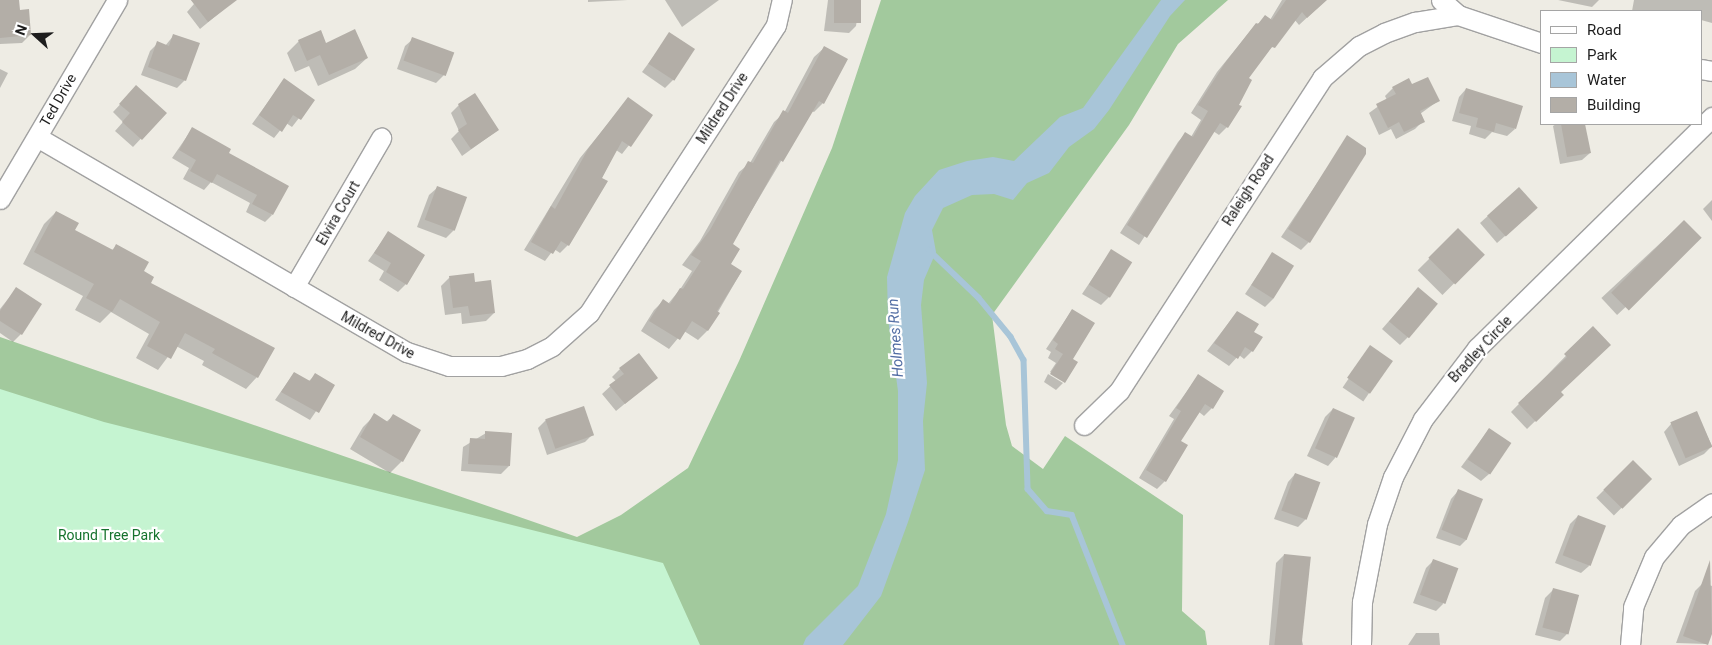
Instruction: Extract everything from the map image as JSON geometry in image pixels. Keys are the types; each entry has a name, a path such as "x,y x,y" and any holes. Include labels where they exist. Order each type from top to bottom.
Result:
{"street":[{"name":"Ted Drive","path":"0,199 117,0"},
{"name":"Mildred Drive","path":"37,137 407,352 449,366 500,366 527,358 552,346 589,313 776,25 782,0"},
{"path":"1442,0 1458,15 1540,43"},
{"name":"Raleigh Road","path":"1084,425 1119,391 1322,78 1359,46 1384,33 1414,22 1458,15"},
{"name":"Bradley Circle","path":"1361,645 1362,602 1377,524 1393,477 1423,419 1477,348 1712,117"},
{"name":"Elvira Court","path":"294,287 381,138"},
{"path":"1630,645 1633,607 1654,556 1681,525 1712,503"}],"green space":[{"path":"881,0 1228,0 1178,44 1129,125 992,315 1006,425 1012,446 1043,469 1065,436 1183,515 1182,611 1205,631 1207,645 0,645 0,337 577,537 621,515 688,468 739,361 832,148"},
{"name":"Round Tree Park","path":"0,389 104,422 663,563 700,645 0,645"}],"water":[{"name":"Holmes Run","path":"1161,0 1185,0 1170,16 1109,110 1094,129 1069,147 1049,173 1027,183 1013,200 994,194 972,195 943,208 932,230 936,252 924,280 921,305 927,383 923,421 925,470 881,596 843,645 803,645 806,638 858,586 886,514 898,460 898,391 888,319 887,277 905,213 915,196 939,170 967,161 993,157 1014,161 1060,117 1083,108"}],"building":[{"path":"0,0 19,0 20,10 29,9 31,35 0,38"},
{"path":"191,0 237,0 208,22"},
{"path":"834,0 861,0 861,23 834,23"},
{"path":"1286,0 1327,0 1307,18 1302,12 1275,48 1272,47 1249,78 1252,80 1239,105 1242,106 1228,128 1220,123 1147,238 1127,225 1185,132 1193,137 1208,111 1198,105 1225,63 1256,23 1258,24 1265,15 1272,20"},
{"path":"355,29 368,58 329,75 320,55 307,61 298,40 321,30 326,43"},
{"path":"669,32 695,49 674,81 648,64"},
{"path":"173,34 200,43 186,81 148,67 157,41 169,46"},
{"path":"412,37 454,52 446,76 403,60"},
{"path":"824,46 848,59 824,104 819,101 783,162 780,160 733,244 740,249 731,264 742,271 717,311 720,313 708,331 692,321 680,340 649,321 663,299 670,304 680,288 683,289 701,261 691,255 710,230 748,161 753,163 783,110 788,113"},
{"path":"1428,77 1440,101 1420,111 1425,122 1404,132 1399,122 1388,128 1376,104 1396,94 1392,87 1409,78 1412,84"},
{"path":"284,78 315,100 301,120 293,115 282,132 259,115"},
{"path":"136,85 167,113 142,140 122,122 130,113 119,104"},
{"path":"1466,88 1523,106 1516,129 1496,123 1494,132 1476,127 1478,118 1459,113"},
{"path":"475,93 499,130 471,149 458,130 467,124 458,104"},
{"path":"628,97 653,115 631,147 622,141 602,178 608,181 569,246 561,241 553,254 531,242 551,206 555,209 588,149"},
{"path":"1561,125 1585,125 1591,153 1567,157"},
{"path":"192,127 231,149 229,153 289,186 273,215 252,204 257,195 217,174 212,183 190,171 196,160 179,150"},
{"path":"1347,135 1366,148 1366,154 1310,243 1288,229"},
{"path":"437,186 467,197 455,231 425,220"},
{"path":"1519,187 1538,208 1506,237 1487,216"},
{"path":"56,211 79,223 75,230 113,250 116,244 149,262 144,271 154,277 151,283 275,348 258,378 212,353 215,349 185,333 171,359 147,346 160,322 120,299 112,312 86,298 94,284 34,252"},
{"path":"1684,220 1702,238 1629,311 1611,293"},
{"path":"1458,228 1485,255 1455,285 1428,258"},
{"path":"388,231 425,255 407,285 386,272 391,263 374,253"},
{"path":"1111,249 1132,262 1110,298 1089,285"},
{"path":"1272,252 1294,266 1273,299 1251,285"},
{"path":"474,273 475,282 491,280 495,313 470,316 468,306 453,308 449,276"},
{"path":"16,287 42,304 22,335 0,321 0,311"},
{"path":"1418,287 1438,304 1409,338 1389,321"},
{"path":"1072,309 1095,323 1073,359 1078,362 1065,383 1050,374 1063,354 1055,349 1058,344 1053,340"},
{"path":"1237,311 1259,324 1254,332 1263,337 1253,352 1245,347 1238,359 1214,343"},
{"path":"1593,326 1611,345 1561,392 1564,395 1536,422 1518,403 1567,357 1564,354"},
{"path":"1370,345 1393,361 1370,394 1347,378"},
{"path":"639,353 658,378 625,404 609,385 624,374 619,368"},
{"path":"294,372 310,381 315,373 335,385 319,413 281,392"},
{"path":"1198,374 1224,391 1213,409 1205,404 1181,441 1188,445 1166,482 1146,470 1181,411 1176,408"},
{"path":"584,406 594,435 555,449 545,419"},
{"path":"1333,408 1355,418 1337,458 1315,448"},
{"path":"1697,411 1712,447 1686,458 1670,422"},
{"path":"374,413 388,422 393,414 421,430 403,462 360,437"},
{"path":"1489,428 1511,443 1490,475 1468,460"},
{"path":"485,431 512,433 510,466 468,464 470,438 485,439"},
{"path":"1633,460 1652,479 1622,509 1603,490"},
{"path":"1295,473 1320,482 1307,520 1281,511"},
{"path":"1458,489 1483,499 1467,540 1442,530"},
{"path":"1578,515 1606,526 1591,566 1563,555"},
{"path":"1284,554 1311,557 1302,645 1274,645"},
{"path":"1433,559 1458,568 1445,604 1420,595"},
{"path":"1710,560 1712,634 1708,645 1683,636"},
{"path":"1553,588 1579,595 1568,635 1542,628"}],"waterway":[{"path":"929,250 979,298 1011,337 1024,360 1028,489 1047,511 1072,515 1123,645"}]}
